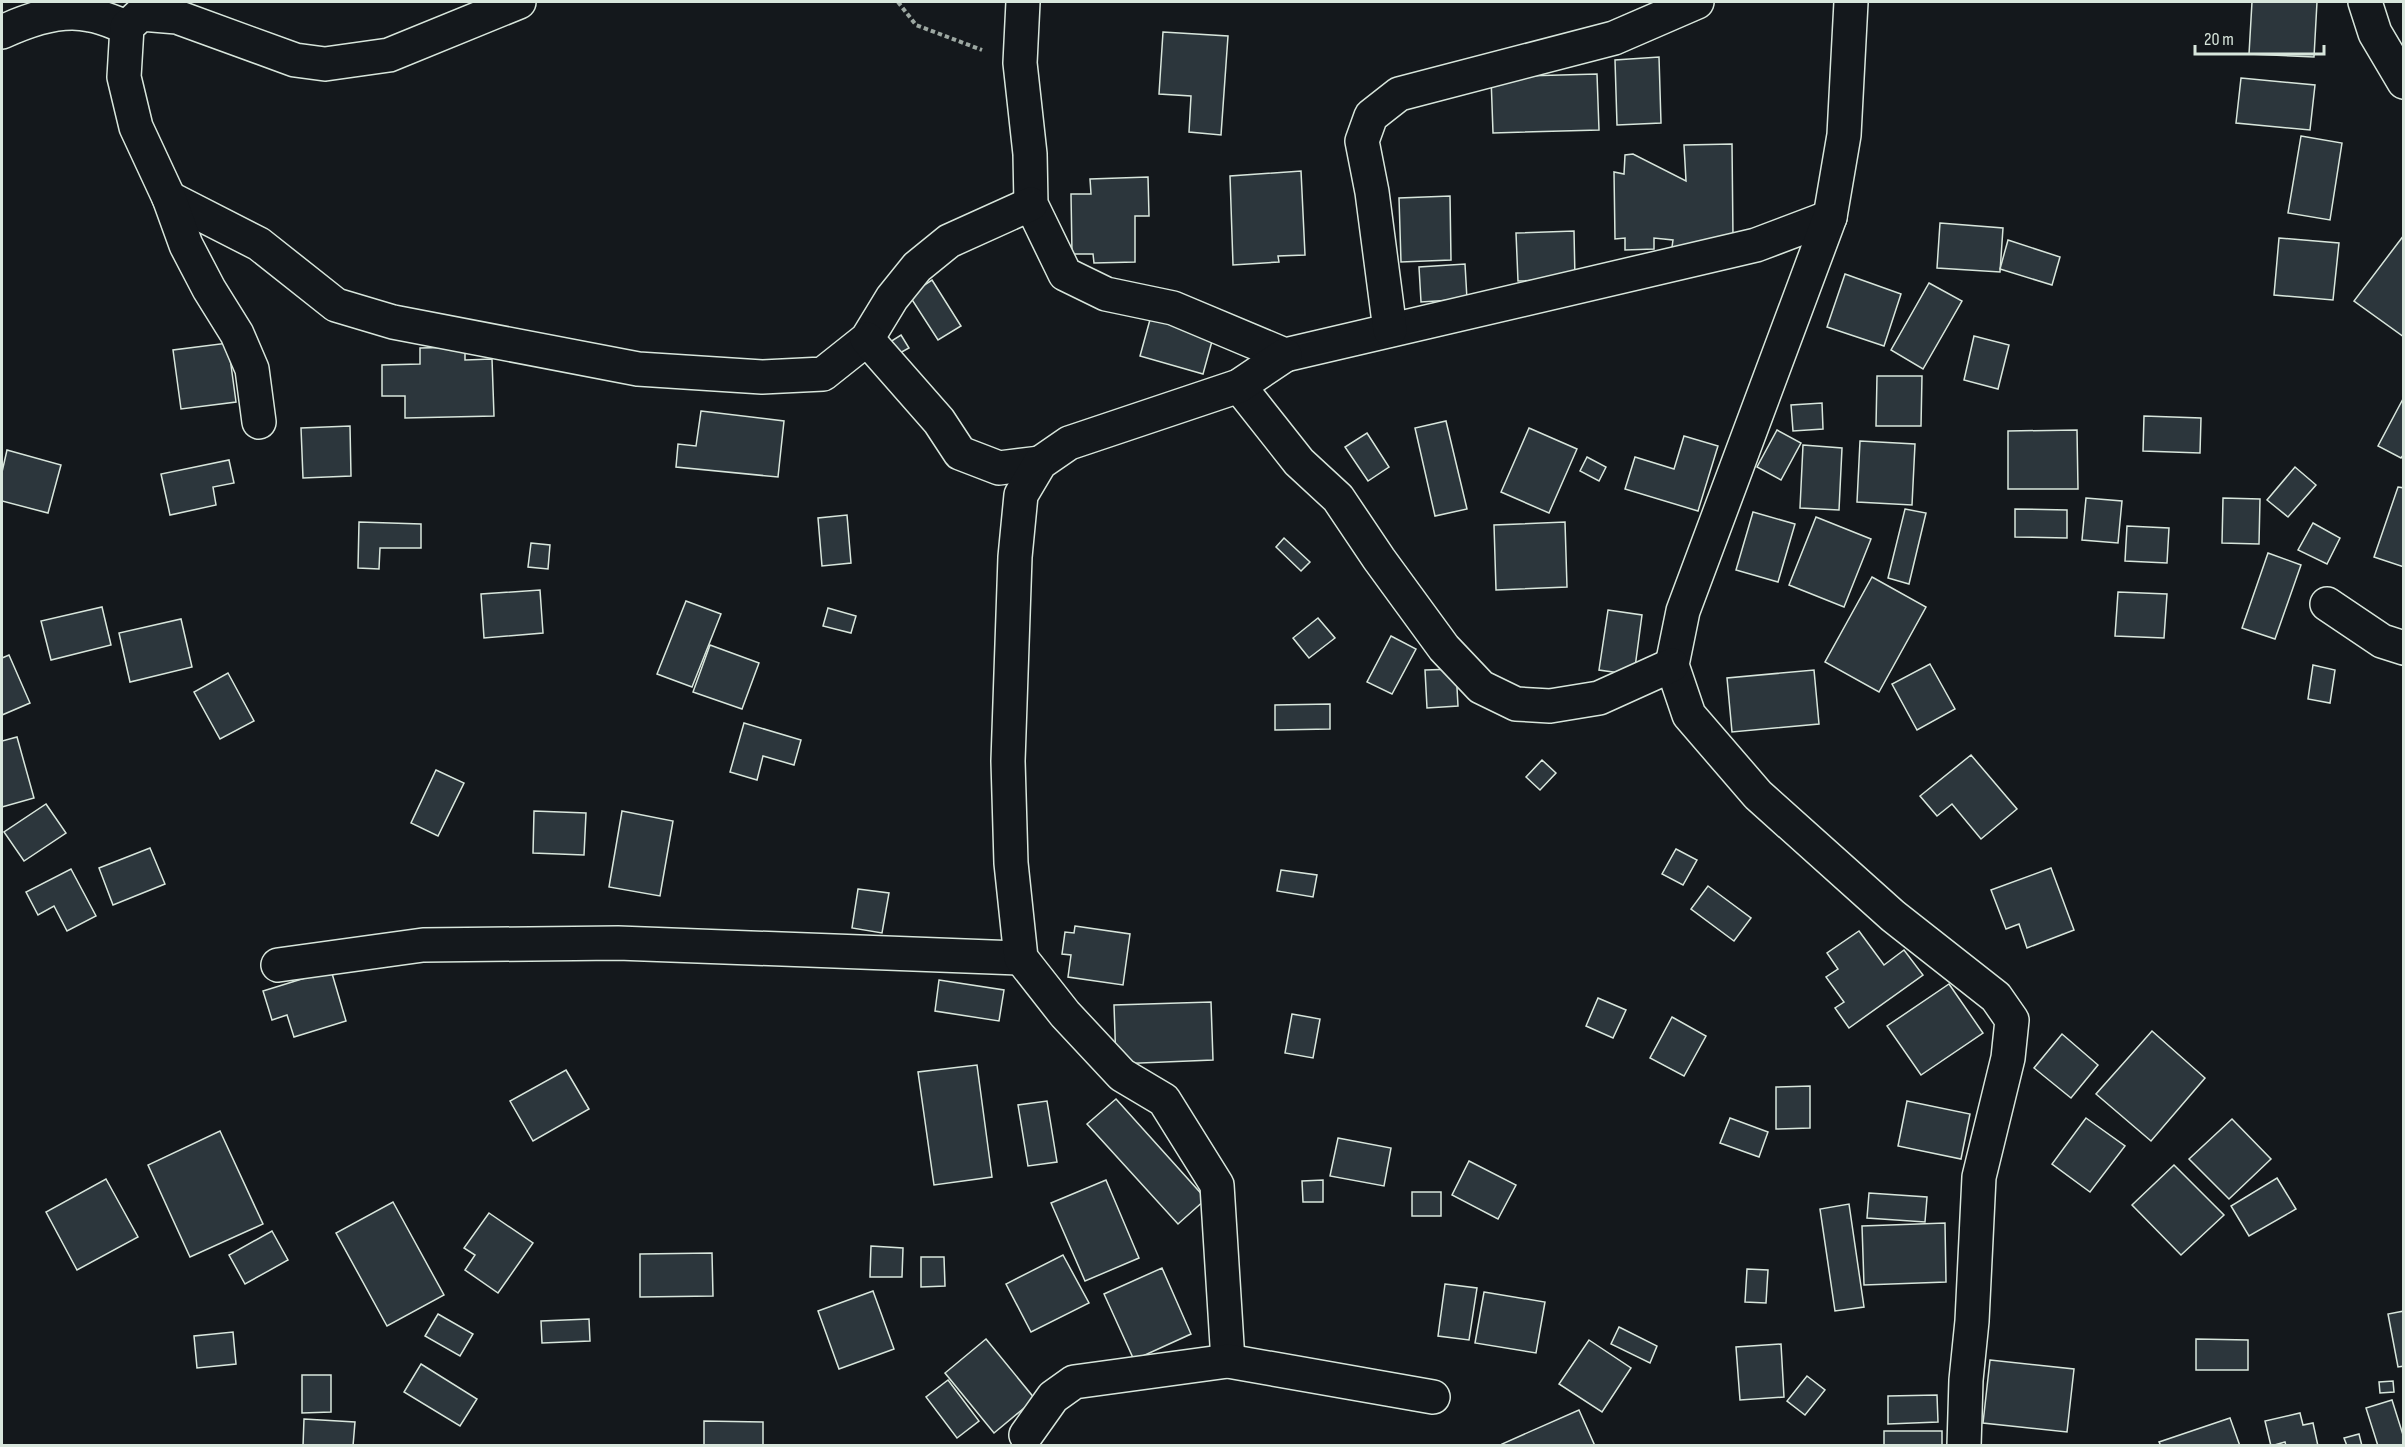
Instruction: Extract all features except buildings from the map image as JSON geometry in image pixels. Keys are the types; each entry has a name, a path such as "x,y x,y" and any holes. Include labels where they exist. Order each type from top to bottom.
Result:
{"street":[{"path":"259,422 252,369 237,334 209,289 186,245 169,198 136,127 124,76 127,27 141,14 177,17 295,60 325,64 389,55 519,2"},
{"path":"1023,2 1020,63 1030,154 1031,204 1065,274 1106,294 1173,308 1285,355"},
{"path":"1390,330 1372,192 1362,141 1371,116 1399,94 1614,38 1697,2"},
{"path":"1851,2 1844,135 1830,217 1683,611 1671,665 1689,715 1758,795 1893,916 1996,997 2012,1020 2008,1058 1979,1177 1964,1446"},
{"path":"2365,2 2375,33 2403,82"},
{"path":"2,32 21,23 58,14 89,14 127,27"},
{"path":"169,198 259,244 336,305 417,327 638,369 762,377 823,374 867,339 892,298 917,267 949,241 1031,204"},
{"path":"1228,1361 1217,1185 1164,1100 1122,1075 1065,1014 1021,958 1011,862 1008,761 1011,624 1021,495 1040,463 1069,442 1239,386 1285,355 1756,245 1830,217"},
{"path":"867,339 939,421 960,453 999,468 1040,463"},
{"path":"1239,386 1299,462 1338,498 1444,648 1481,687 1516,704 1550,706 1599,698 1671,665"},
{"path":"2327,604 2382,641 2403,648"},
{"path":"278,965 423,945 618,943 1021,958"},
{"path":"1026,1435 1053,1397 1074,1382 1228,1361 1432,1397"}],"path":[{"path":"898,2 916,26 1020,63"}]}
